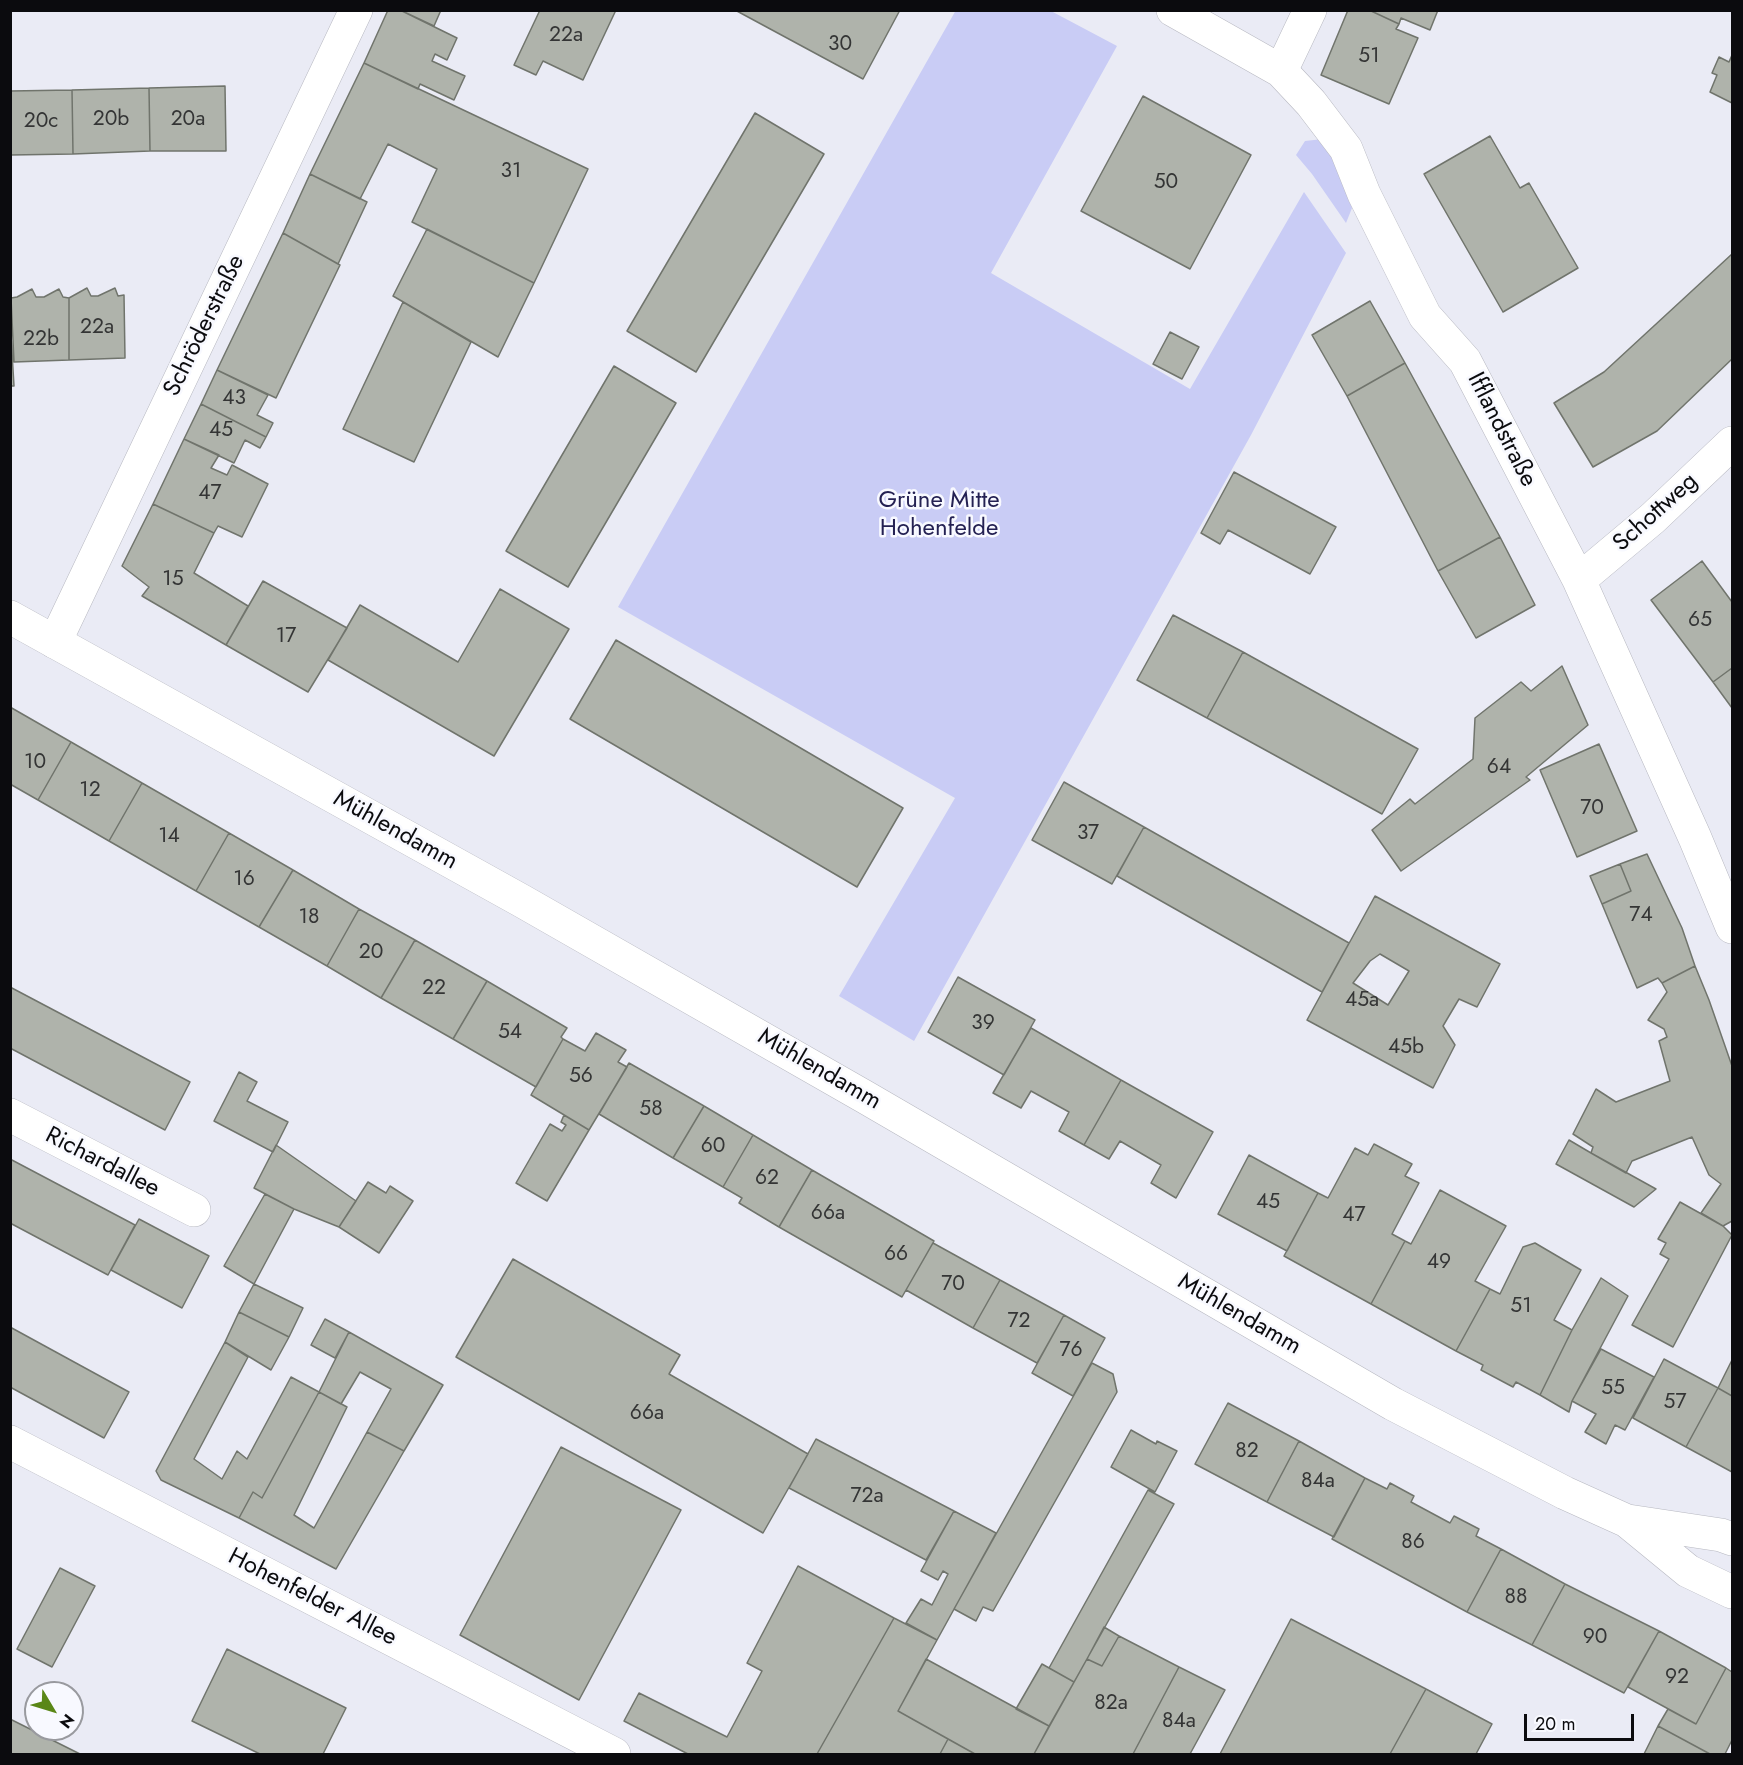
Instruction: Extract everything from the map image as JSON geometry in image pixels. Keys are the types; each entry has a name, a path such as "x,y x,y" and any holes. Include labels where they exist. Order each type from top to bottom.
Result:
{"street":[{"name":"Schröderstraße","path":"55,642 356,10"},
{"name":"Ifflandstraße","path":"1173,10 1281,70 1311,103 1346,149 1364,194 1425,316 1465,361 1579,580 1695,838 1732,927"},
{"path":"1281,70 1310,10"},
{"name":"Schottweg","path":"1579,580 1653,518 1732,443"},
{"name":"Mühlendamm","path":"10,617 522,901 865,1097 1393,1404 1565,1493 1627,1521 1688,1571 1732,1592"},
{"name":"Richardallee","path":"10,1115 194,1210"},
{"name":"Hohenfelder Allee","path":"10,1442 614,1755"},
{"name":"Mühlendamm","path":"1627,1521 1721,1535 1732,1539"}],"green space":[{"name":"Grüne Mitte Hohenfelde","path":"956,10 1051,11 1117,46 991,273 1190,389 1304,192 1346,253 1251,435 914,1041 839,996 955,798 618,607"},
{"path":"1323,139 1349,193 1352,208 1346,223 1296,155 1305,141"}],"building":[{"path":"388,10 400,10 457,38 447,60 435,54 432,61 465,76 454,100 420,84 418,89 364,63"},
{"path":"400,10 441,10 434,26"},
{"path":"540,10 616,10 583,80 543,61 536,75 514,65"},
{"path":"735,10 900,10 863,79"},
{"path":"1348,10 1369,10 1399,24 1396,29 1418,38 1389,104 1321,75"},
{"path":"1369,10 1438,10 1430,30 1401,18 1399,24"},
{"path":"1732,55 1732,103 1710,92 1717,75 1712,73 1719,57 1729,62"},
{"path":"364,63 588,169 534,283 412,222 437,169 388,144 360,199 310,174"},
{"path":"225,86 226,151 150,151 149,88"},
{"path":"149,88 150,151 73,154 72,90"},
{"path":"72,90 73,154 10,155 10,91"},
{"path":"1143,96 1251,155 1190,269 1081,211"},
{"path":"755,113 824,154 696,372 627,331"},
{"path":"1490,136 1520,188 1529,183 1578,268 1503,312 1424,174"},
{"path":"310,174 367,202 338,264 283,233"},
{"path":"427,229 534,283 498,357 393,296"},
{"path":"283,233 340,265 276,398 217,370"},
{"path":"1732,254 1732,359 1657,431 1593,467 1554,403 1604,372"},
{"path":"87,288 91,296 98,296 115,288 118,296 124,295 125,358 69,360 69,298"},
{"path":"32,289 36,297 44,297 59,289 63,297 69,298 69,360 14,362 11,298"},
{"path":"1370,301 1405,363 1347,396 1312,335"},
{"path":"403,302 471,342 414,462 343,429"},
{"path":"10,319 14,386 10,386"},
{"path":"1170,332 1199,347 1182,379 1153,364"},
{"path":"1405,363 1500,537 1438,571 1347,396"},
{"path":"614,366 676,403 568,587 506,551"},
{"path":"217,370 268,395 257,415 273,423 266,437 201,404"},
{"path":"201,404 266,437 260,448 245,440 234,463 184,439"},
{"path":"184,439 219,455 211,468 227,475 232,465 268,484 242,537 218,526 214,533 153,504"},
{"path":"1234,472 1336,527 1310,574 1228,530 1220,544 1201,533"},
{"path":"153,504 214,533 194,573 248,606 226,645 142,596 149,587 122,566"},
{"path":"1500,537 1535,605 1476,638 1438,571"},
{"path":"1702,561 1732,602 1732,668 1713,682 1651,600"},
{"path":"263,581 347,628 308,692 226,645"},
{"path":"500,589 569,629 494,756 328,660 360,605 458,662"},
{"path":"1173,615 1243,652 1207,718 1137,680"},
{"path":"616,640 903,808 857,887 570,719"},
{"path":"1243,652 1418,749 1382,814 1207,718"},
{"path":"1562,666 1588,725 1526,777 1530,780 1401,871 1372,830 1410,799 1415,804 1473,759 1475,718 1521,682 1531,691"},
{"path":"1732,668 1732,708 1713,682"},
{"path":"10,707 71,742 38,800 10,784"},
{"path":"71,742 142,783 109,841 38,800"},
{"path":"1599,744 1637,831 1577,857 1540,770"},
{"path":"1064,782 1144,827 1112,884 1032,840"},
{"path":"142,783 229,833 196,891 109,841"},
{"path":"1144,827 1349,943 1322,992 1117,876"},
{"path":"229,833 293,870 259,927 196,891"},
{"path":"1647,854 1682,928 1695,966 1662,983 1658,978 1637,988 1602,904 1631,891 1620,864"},
{"path":"1620,864 1631,891 1602,904 1590,876"},
{"path":"293,870 359,909 327,966 259,927"},
{"path":"1375,896 1500,964 1477,1007 1459,999 1443,1026 1455,1045 1433,1088 1307,1020","holes":["1380,954 1409,971 1388,1005 1353,983 1370,961"]},
{"path":"359,909 415,940 381,998 327,966"},
{"path":"415,940 487,981 453,1039 381,998"},
{"path":"1695,966 1732,1066 1732,1221 1723,1226 1701,1213 1721,1184 1709,1175 1692,1137 1632,1161 1626,1173 1591,1153 1593,1147 1573,1134 1596,1089 1616,1102 1670,1081 1659,1041 1667,1037 1664,1029 1648,1020 1667,992 1662,983"},
{"path":"958,977 1035,1020 1004,1075 928,1032"},
{"path":"487,981 567,1028 536,1087 453,1039"},
{"path":"10,987 190,1082 165,1130 10,1048"},
{"path":"1031,1028 1121,1080 1084,1145 1059,1131 1069,1112 1031,1091 1021,1108 993,1093"},
{"path":"596,1033 626,1050 618,1062 627,1067 589,1130 531,1095 563,1039 585,1051"},
{"path":"629,1063 704,1106 673,1158 599,1114"},
{"path":"239,1072 257,1082 247,1101 288,1122 273,1152 214,1121"},
{"path":"1121,1080 1213,1132 1176,1198 1151,1183 1161,1165 1120,1141 1109,1159 1084,1145"},
{"path":"704,1106 753,1135 723,1187 673,1158"},
{"path":"564,1115 589,1130 547,1201 516,1183 550,1124 562,1131 566,1125 561,1122"},
{"path":"753,1135 812,1170 779,1227 739,1203 742,1198 723,1187"},
{"path":"1569,1140 1656,1189 1634,1207 1556,1164"},
{"path":"1374,1144 1412,1164 1405,1176 1419,1183 1392,1234 1405,1241 1371,1304 1284,1256 1318,1193 1328,1198 1355,1148 1368,1155"},
{"path":"276,1145 356,1201 339,1227 294,1209 254,1188"},
{"path":"1249,1155 1318,1193 1287,1251 1218,1214"},
{"path":"10,1159 135,1225 108,1275 10,1223"},
{"path":"812,1170 934,1241 902,1297 779,1227"},
{"path":"368,1182 386,1193 390,1186 413,1201 379,1253 339,1227"},
{"path":"1440,1190 1506,1226 1475,1281 1490,1289 1456,1351 1371,1304 1405,1241 1411,1244"},
{"path":"265,1194 294,1209 254,1284 224,1266"},
{"path":"1680,1202 1723,1226 1732,1235 1673,1347 1632,1325 1669,1259 1660,1254 1666,1243 1658,1239"},
{"path":"139,1219 209,1256 182,1308 111,1270"},
{"path":"933,1243 1000,1280 973,1328 906,1290"},
{"path":"1535,1243 1581,1270 1554,1320 1572,1330 1540,1395 1516,1382 1513,1387 1481,1370 1483,1365 1456,1351 1490,1289 1500,1294 1523,1247"},
{"path":"513,1259 680,1355 669,1374 808,1454 763,1533 456,1357"},
{"path":"1601,1278 1628,1296 1572,1401 1569,1412 1540,1395"},
{"path":"1000,1280 1064,1315 1037,1363 973,1328"},
{"path":"254,1284 303,1308 289,1337 239,1312"},
{"path":"239,1312 289,1337 271,1370 225,1342"},
{"path":"1064,1315 1105,1338 1073,1396 1032,1373"},
{"path":"325,1319 349,1332 335,1358 311,1345"},
{"path":"10,1327 129,1392 104,1438 10,1387"},
{"path":"349,1332 443,1385 404,1451 367,1432 391,1389 360,1372 341,1404 319,1392"},
{"path":"225,1342 248,1357 194,1459 222,1479 237,1451 247,1459 291,1377 319,1392 262,1498 253,1492 239,1518 161,1480 156,1471"},
{"path":"1601,1349 1654,1377 1625,1430 1615,1425 1606,1444 1585,1432 1596,1414 1572,1401"},
{"path":"1664,1359 1718,1388 1686,1447 1633,1418"},
{"path":"1732,1360 1732,1396 1718,1388"},
{"path":"1092,1363 1113,1374 1117,1392 993,1611 983,1607 976,1621 954,1609"},
{"path":"1718,1388 1732,1396 1732,1472 1686,1447"},
{"path":"319,1392 347,1407 294,1515 314,1528 367,1432 404,1451 336,1569 239,1518 253,1492 262,1498"},
{"path":"1228,1403 1299,1441 1267,1502 1195,1464"},
{"path":"1131,1430 1156,1444 1157,1441 1177,1451 1155,1492 1111,1467"},
{"path":"816,1439 954,1511 926,1560 789,1488"},
{"path":"1299,1441 1365,1478 1334,1537 1267,1502"},
{"path":"561,1447 681,1510 579,1700 460,1635"},
{"path":"1365,1478 1387,1489 1390,1483 1414,1496 1411,1502 1450,1523 1454,1516 1479,1529 1476,1536 1501,1549 1467,1612 1332,1539"},
{"path":"1148,1490 1174,1504 1074,1682 1049,1668"},
{"path":"954,1511 996,1533 937,1640 906,1623 921,1599 932,1605 948,1574 943,1571 938,1580 921,1571"},
{"path":"1501,1549 1565,1584 1532,1645 1467,1612"},
{"path":"798,1566 894,1618 817,1754 688,1754 624,1721 639,1693 727,1737 762,1671 747,1663"},
{"path":"60,1568 95,1586 52,1667 17,1649"},
{"path":"1565,1584 1659,1631 1624,1693 1532,1645"},
{"path":"894,1618 937,1640 898,1711 948,1739 940,1754 817,1754"},
{"path":"1291,1619 1426,1689 1390,1754 1220,1754"},
{"path":"1104,1627 1119,1636 1102,1666 1087,1659"},
{"path":"1659,1631 1726,1668 1696,1724 1628,1687"},
{"path":"1119,1636 1179,1667 1133,1754 1034,1754 1087,1659 1102,1666"},
{"path":"227,1649 346,1708 323,1754 260,1754 192,1721"},
{"path":"926,1659 1049,1726 1034,1754 975,1754 898,1711"},
{"path":"1042,1664 1074,1682 1049,1726 1016,1709"},
{"path":"1179,1667 1225,1690 1190,1754 1133,1754"},
{"path":"1726,1668 1732,1672 1732,1740 1725,1754 1710,1754 1658,1726 1668,1709 1696,1724"},
{"path":"1426,1689 1492,1724 1476,1754 1390,1754"},
{"path":"10,1719 24,1726 24,1741 54,1741 80,1754 10,1754"},
{"path":"1658,1726 1710,1754 1644,1754"},
{"path":"948,1739 975,1754 940,1754"}]}
